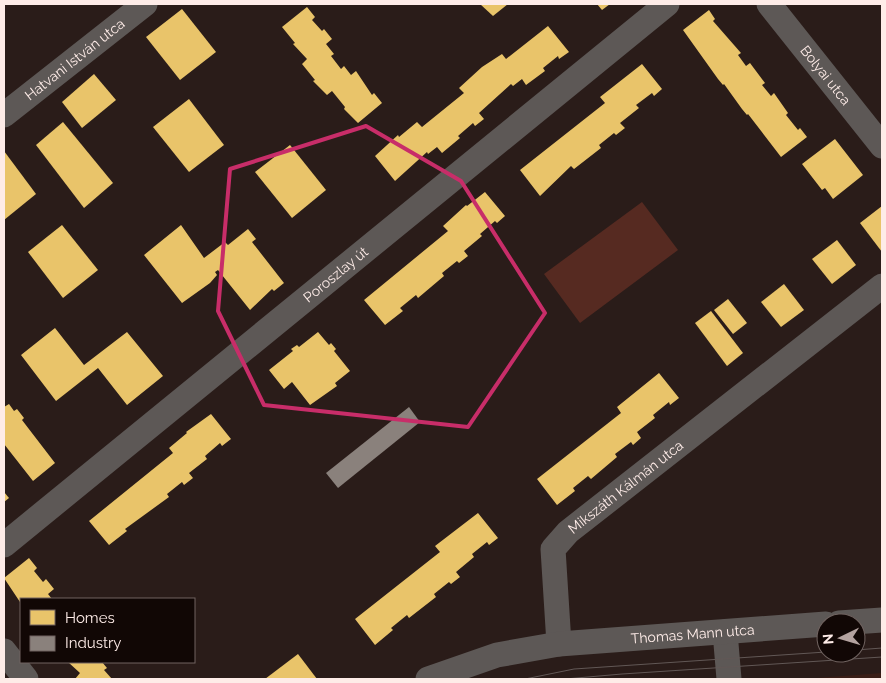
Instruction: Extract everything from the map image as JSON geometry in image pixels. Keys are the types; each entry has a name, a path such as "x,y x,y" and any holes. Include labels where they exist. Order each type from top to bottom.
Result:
{"street":[{"name":"Hatvani István utca","path":"4,115 145,4"},
{"name":"Poroszlay út","path":"4,545 668,4"},
{"name":"Bolyai utca","path":"769,4 882,146"},
{"name":"Mikszáth Kálmán utca","path":"559,644 553,549 568,532 882,286"},
{"path":"866,621 882,620"},
{"name":"Thomas Mann utca","path":"559,644 816,625"},
{"path":"725,632 729,679"},
{"path":"428,679 497,655 559,644"},
{"path":"4,651 26,679"}],"highlighted area":[{"path":"366,126 461,181 545,313 468,427 264,405 218,311 230,169"}],"shaded area":[{"path":"642,202 678,250 580,323 544,274"},
{"path":"882,673 882,679 803,679"}],"building: Homes":[{"path":"480,4 508,4 493,16"},
{"path":"597,4 610,4 602,10"},
{"path":"307,7 315,17 312,20 322,31 324,29 332,39 326,44 334,54 331,56 341,69 344,66 351,75 356,71 372,95 374,93 382,103 358,123 344,109 345,107 332,91 327,95 313,81 315,80 302,64 307,59 293,44 295,43 282,27"},
{"path":"182,9 216,52 180,80 146,37"},
{"path":"709,10 715,19 713,21 741,53 738,55 746,66 750,63 765,83 762,85 771,96 774,93 788,113 786,115 798,130 800,128 807,137 781,157 724,84 718,79 683,30"},
{"path":"548,26 569,52 559,59 558,56 543,68 545,71 526,85 522,79 513,86 511,84 479,113 484,119 475,126 473,123 458,136 460,138 442,153 437,147 428,154 427,152 395,181 375,156 398,135 399,137 417,122 422,127 464,93 459,88 482,67 502,54 506,59"},
{"path":"642,64 662,89 654,96 652,93 636,105 639,108 620,123 625,128 616,135 614,133 599,145 601,148 574,169 571,166 540,196 520,170 605,103 600,97"},
{"path":"94,74 116,100 82,128 62,102"},
{"path":"189,99 224,145 189,172 153,127"},
{"path":"63,122 113,183 84,208 36,145"},
{"path":"835,139 863,175 833,199 825,188 822,190 802,164"},
{"path":"290,145 326,190 292,218 255,172"},
{"path":"4,151 36,194 4,220"},
{"path":"485,192 505,216 497,223 495,221 480,234 482,236 464,251 468,256 459,263 457,261 442,273 444,276 418,298 416,295 400,308 403,311 385,325 364,300 448,231 443,226 466,205"},
{"path":"882,206 882,252 860,223"},
{"path":"62,225 98,270 63,298 28,252"},
{"path":"181,225 204,258 225,242 228,245 248,229 256,239 252,242 284,283 274,291 272,289 250,310 218,270 215,272 217,275 210,283 182,303 144,255"},
{"path":"837,240 856,265 832,284 812,259"},
{"path":"784,284 804,310 781,327 761,302"},
{"path":"728,299 747,323 733,334 714,310"},
{"path":"711,311 743,353 727,366 695,323"},
{"path":"55,328 84,365 127,332 163,376 127,405 98,368 56,401 21,355"},
{"path":"318,332 329,345 331,343 336,349 334,351 350,371 335,383 337,386 310,405 292,382 284,389 269,370 293,351 291,349 297,345 299,347"},
{"path":"659,373 679,398 670,405 669,402 653,415 655,418 637,432 641,438 633,445 631,442 615,454 617,457 591,479 588,476 573,488 575,491 557,505 537,479 621,413 617,407"},
{"path":"9,404 14,411 17,409 24,418 22,420 55,463 33,481 4,444 4,407"},
{"path":"211,414 231,439 222,446 220,443 205,456 207,459 189,473 193,478 184,485 182,482 167,494 169,497 125,529 127,531 109,545 89,521 173,453 169,448 186,432"},
{"path":"4,492 9,498 4,502"},
{"path":"478,513 498,538 489,545 487,542 472,554 474,557 456,572 460,577 451,584 449,582 434,594 436,597 409,618 407,615 375,645 355,619 440,552 435,546"},
{"path":"29,558 37,568 34,571 43,582 46,579 54,589 48,594 51,598 20,598 20,602 4,578"},
{"path":"298,654 317,679 265,679"},
{"path":"69,663 103,663 107,668 104,670 112,679 75,679 80,673"}],"building: Industry":[{"path":"409,407 420,422 338,488 326,473"}],"tram line":[{"path":"866,649 882,648"},
{"path":"525,679 574,669 816,653"},
{"path":"565,679 882,657"}]}
